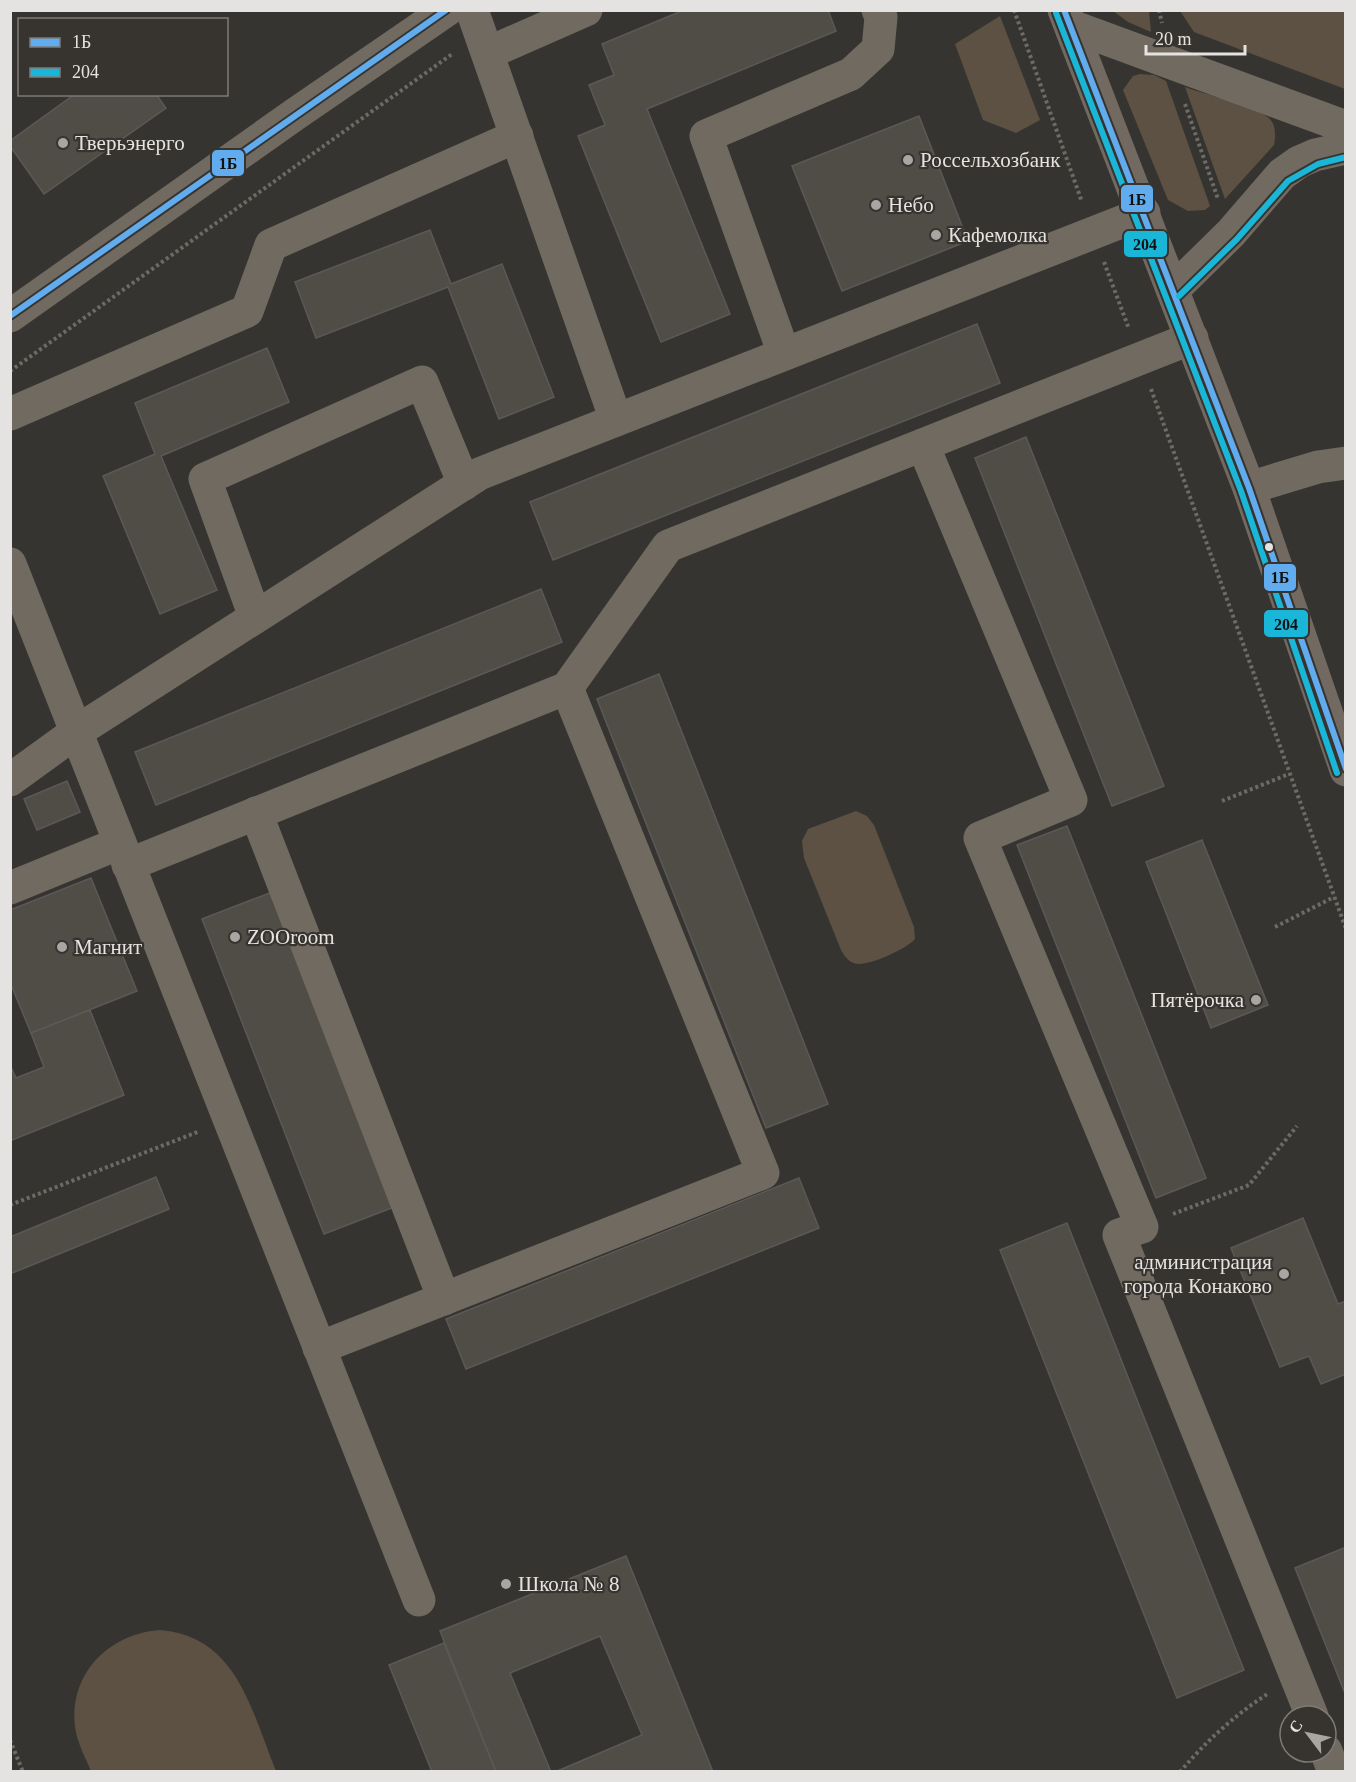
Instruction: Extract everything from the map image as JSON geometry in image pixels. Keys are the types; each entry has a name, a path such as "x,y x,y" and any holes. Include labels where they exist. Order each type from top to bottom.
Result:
{"main road":[{"path":"1068,18 1249,488 1346,770"}],"street":[{"path":"10,316 285,121 447,10"},
{"path":"586,10 480,32 616,420"},
{"path":"784,354 706,136 851,74 878,49 881,16 878,10"},
{"path":"1068,18 1346,127"},
{"path":"10,414 247,311 271,245 517,136"},
{"path":"1173,290 1231,233 1282,174 1299,162 1346,148"},
{"path":"10,780 76,732 479,474 1144,213"},
{"path":"10,888 256,813 567,688 668,546 1192,338"},
{"path":"255,617 205,479 422,382 464,484"},
{"path":"923,445 1071,800 980,838 1142,1227 1119,1234 1307,1704"},
{"path":"1249,488 1318,467 1346,463"},
{"path":"10,564 418,1600"},
{"path":"319,1348 763,1173 567,688"},
{"path":"256,813 444,1299"}],"path":[{"path":"10,371 480,32"},
{"path":"1182,97 1231,233"},
{"path":"1222,801 1288,774 1346,929"},
{"path":"1275,927 1334,897"},
{"path":"10,1204 165,1143 230,1122"},
{"path":"1142,1227 1249,1185 1297,1126"},
{"path":"1180,1772 1193,1756 1249,1706 1296,1676"},
{"path":"10,1740 23,1772"}],"shaded area":[{"path":"1113,11 1149,11 1151,32 1128,22"},
{"path":"1180,11 1345,11 1345,89 1194,32"},
{"path":"1000,16 1040,120 1016,133 983,120 955,44"},
{"path":"1154,75 1166,81 1210,206 1205,210 1188,211 1168,200 1123,90 1133,76"},
{"path":"1185,87 1253,110 1269,118 1273,124 1274,145 1225,199"},
{"path":"856,811 867,816 874,825 914,927 915,939 889,955 872,962 859,964 846,958 841,950 804,858 802,841 808,829"},
{"path":"160,1630 186,1635 207,1646 224,1661 249,1701 276,1771 91,1771 79,1744 75,1727 78,1690 96,1660 109,1648 141,1633"}],"building":[{"path":"684,10 828,10 836,31 647,109 730,314 661,342 578,136 605,125 589,85 614,75 602,44"},
{"name":"Тверьэнерго","path":"72,96 157,96 166,108 44,194 10,146 10,141"},
{"path":"919,116 968,241 842,291 792,166"},
{"path":"430,230 451,284 502,264 554,397 499,419 448,287 316,338 295,282"},
{"path":"977,324 1000,383 553,560 530,502"},
{"path":"267,348 289,402 161,456 217,590 160,614 103,476 155,454 135,403"},
{"path":"1026,437 1164,786 1112,806 975,458"},
{"path":"541,589 562,642 156,805 135,752"},
{"path":"659,674 828,1104 766,1128 597,699"},
{"path":"67,781 80,812 37,830 24,799"},
{"path":"1067,826 1206,1178 1156,1198 1017,845"},
{"path":"1202,840 1268,1005 1211,1028 1146,862"},
{"path":"91,878 137,991 31,1033 10,982 10,910"},
{"path":"272,892 394,1207 324,1234 202,919"},
{"path":"90,1010 124,1095 10,1141 10,1065 16,1078 44,1067 31,1033"},
{"path":"156,1177 169,1209 10,1274 10,1237"},
{"path":"799,1178 819,1228 466,1369 446,1319"},
{"name":"администрация города Конаково","path":"1303,1218 1338,1304 1346,1301 1346,1374 1321,1384 1309,1356 1280,1367 1231,1248"},
{"path":"1067,1223 1244,1670 1177,1698 1000,1250"},
{"path":"1346,1547 1346,1696 1295,1568"},
{"path":"626,1556 713,1772 555,1772 642,1735 600,1636 510,1673 551,1772 496,1772 440,1631"},
{"path":"444,1643 496,1772 432,1772 389,1665"}],"transit line":[{"name":"1Б","path":"10,316 446,10"},
{"name":"1Б","path":"1064,10 1249,488 1346,769"},
{"name":"204","path":"1056,13 1241,491 1337,773"},
{"name":"204","path":"1179,296 1237,239 1288,181 1318,164 1346,157"}],"place":[{"name":"Тверьэнерго","path":"63,143"},
{"name":"Россельхозбанк","path":"908,160"},
{"name":"Небо","path":"876,205"},
{"name":"Кафемолка","path":"936,235"},
{"name":"ZOOroom","path":"235,937"},
{"name":"Магнит","path":"62,947"},
{"name":"Пятёрочка","path":"1256,1000"},
{"name":"администрация города Конаково","path":"1284,1274"},
{"name":"Школа № 8","path":"506,1584"}]}
